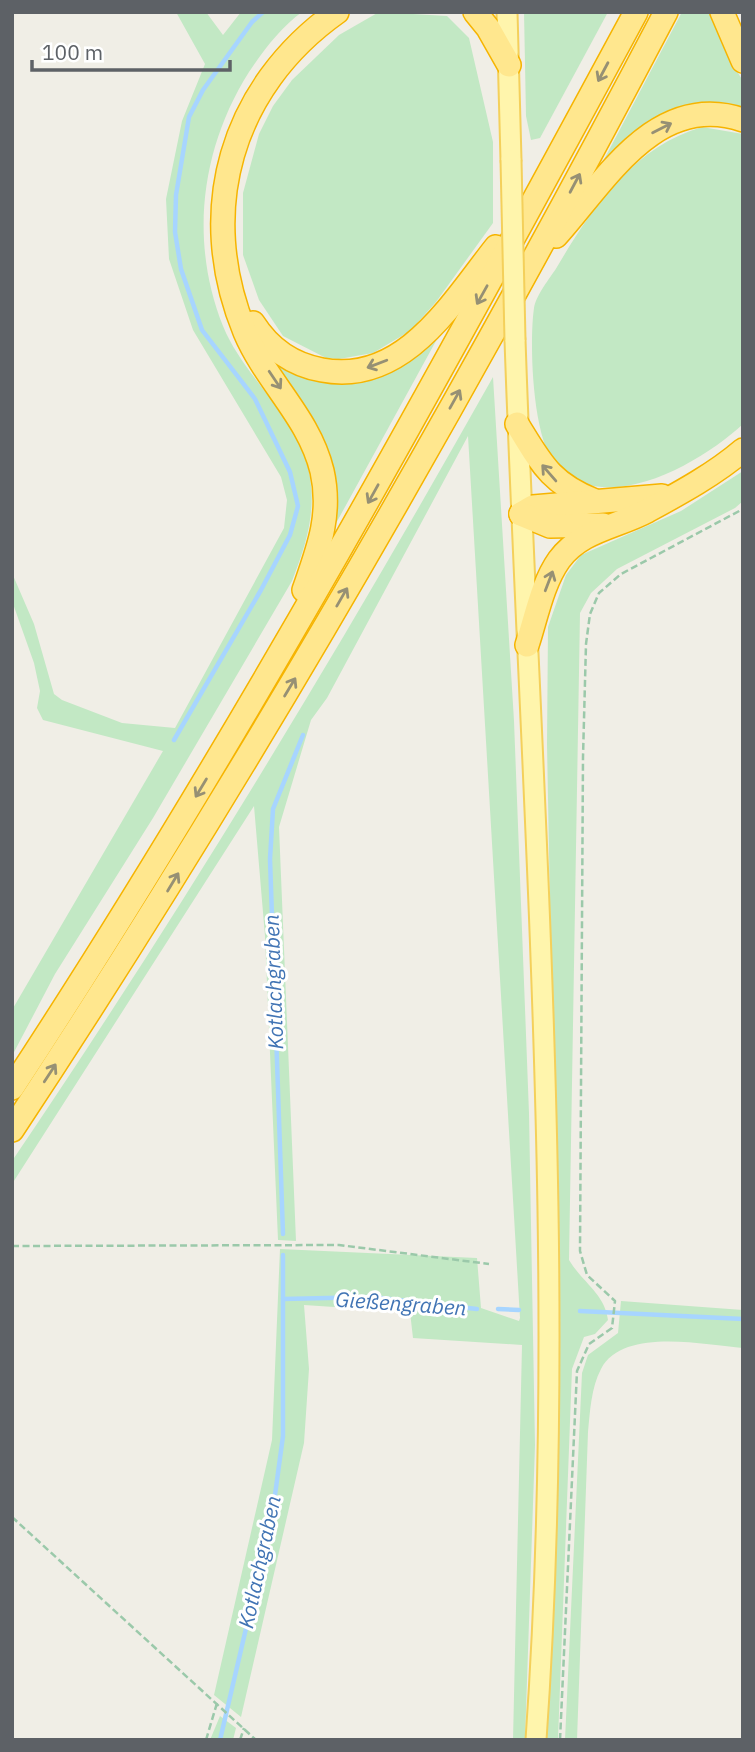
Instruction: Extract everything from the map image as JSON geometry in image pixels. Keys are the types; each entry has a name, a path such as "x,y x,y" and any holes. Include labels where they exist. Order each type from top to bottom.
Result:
{"highway":[{"path":"288,640 321,544 326,507 325,489 308,434 245,332 226,260 223,220 226,183 237,138 258,94 278,66 337,12"},
{"path":"475,12 488,28 509,65"},
{"path":"12,1087 160,856 370,499 636,12"},
{"path":"12,1130 157,909 234,783 531,264 667,12"},
{"path":"722,12 743,61"},
{"path":"531,264 620,159 653,132 677,121 700,116 725,116 743,120"},
{"path":"235,297 271,346 304,365 336,372 377,365 406,350 434,325 538,192"},
{"path":"517,424 548,474 575,494 598,503"},
{"path":"527,645 548,580 561,558 589,534 647,511 705,477 743,450"},
{"path":"521,514 533,507 671,495"},
{"path":"521,514 550,526 611,525"}],"main road":[{"path":"507,12 517,424 547,1215 548,1479 536,1740"}],"path":[{"path":"560,1740 577,1371 589,1344 612,1328 615,1301 587,1275 580,1251 583,757 588,627 599,593 621,574 743,509"},
{"path":"12,1246 339,1245 489,1264"},
{"path":"12,1517 256,1740"},
{"path":"206,1740 217,1703"},
{"path":"240,1740 244,1728"}],"green space":[{"path":"176,12 206,12 223,35 241,12 302,12 266,48 233,101 211,163 205,196 204,228 212,294 223,326 232,345 294,433 303,452 311,486 309,528 292,581 153,818 55,974 12,1056 12,1010 163,751 43,720 37,708 40,691 34,663 12,601 12,573 34,624 54,694 62,700 122,723 175,728 284,528 287,500 281,477 193,330 169,259 166,199 182,121 205,64"},
{"path":"379,12 447,16 469,38 493,142 493,223 436,302 410,331 373,353 339,359 326,358 283,336 259,300 243,255 243,193 259,134 273,106 292,80 339,35"},
{"path":"524,12 608,12 540,138 531,140 526,116"},
{"path":"682,12 712,12 730,60 743,81 743,114 721,110 599,169"},
{"path":"702,127 743,134 743,424 704,454 654,479 628,486 603,487 579,482 558,468 549,455 543,437 534,392 532,344 535,303 585,223 617,182 655,149 677,136"},
{"path":"448,319 334,527 268,353 329,379"},
{"path":"493,377 514,721 529,1113 535,1445 525,1740 513,1740 522,1345 413,1338 410,1312 304,1305 309,1369 304,1443 241,1717 214,1695 272,1440 280,1249 477,1258 481,1308 519,1321 520,1318 468,436 327,698 311,720 279,827 296,1241 278,1240 265,936 254,806 12,1184 12,1161 139,969 261,774"},
{"path":"743,471 743,501 735,508 617,569 591,593 580,613 569,1260 598,1295 608,1320 595,1334 584,1337 572,1369 558,1740 545,1740 559,1396 547,744 548,627 566,575 581,555 681,511"},
{"path":"621,1301 743,1310 743,1348 687,1342 645,1343 612,1356 601,1369 595,1384 588,1432 577,1740 565,1740 582,1373 588,1355 618,1333"},
{"path":"220,1716 236,1728 233,1740 210,1740"}],"waterway":[{"path":"174,740 261,590 290,535 298,506 290,472 255,399 202,330 181,269 175,232 176,195 189,117 203,90 252,22 263,12"},
{"name":"Kotlachgraben","path":"283,1234 270,859 273,809 303,735"},
{"name":"Kotlachgraben","path":"220,1740 272,1517 283,1436 283,1255"},
{"name":"Gießengraben","path":"283,1299 372,1297 477,1309"},
{"name":"Gießengraben","path":"498,1309 519,1310"},
{"name":"Gießengraben","path":"580,1311 743,1319"}]}
